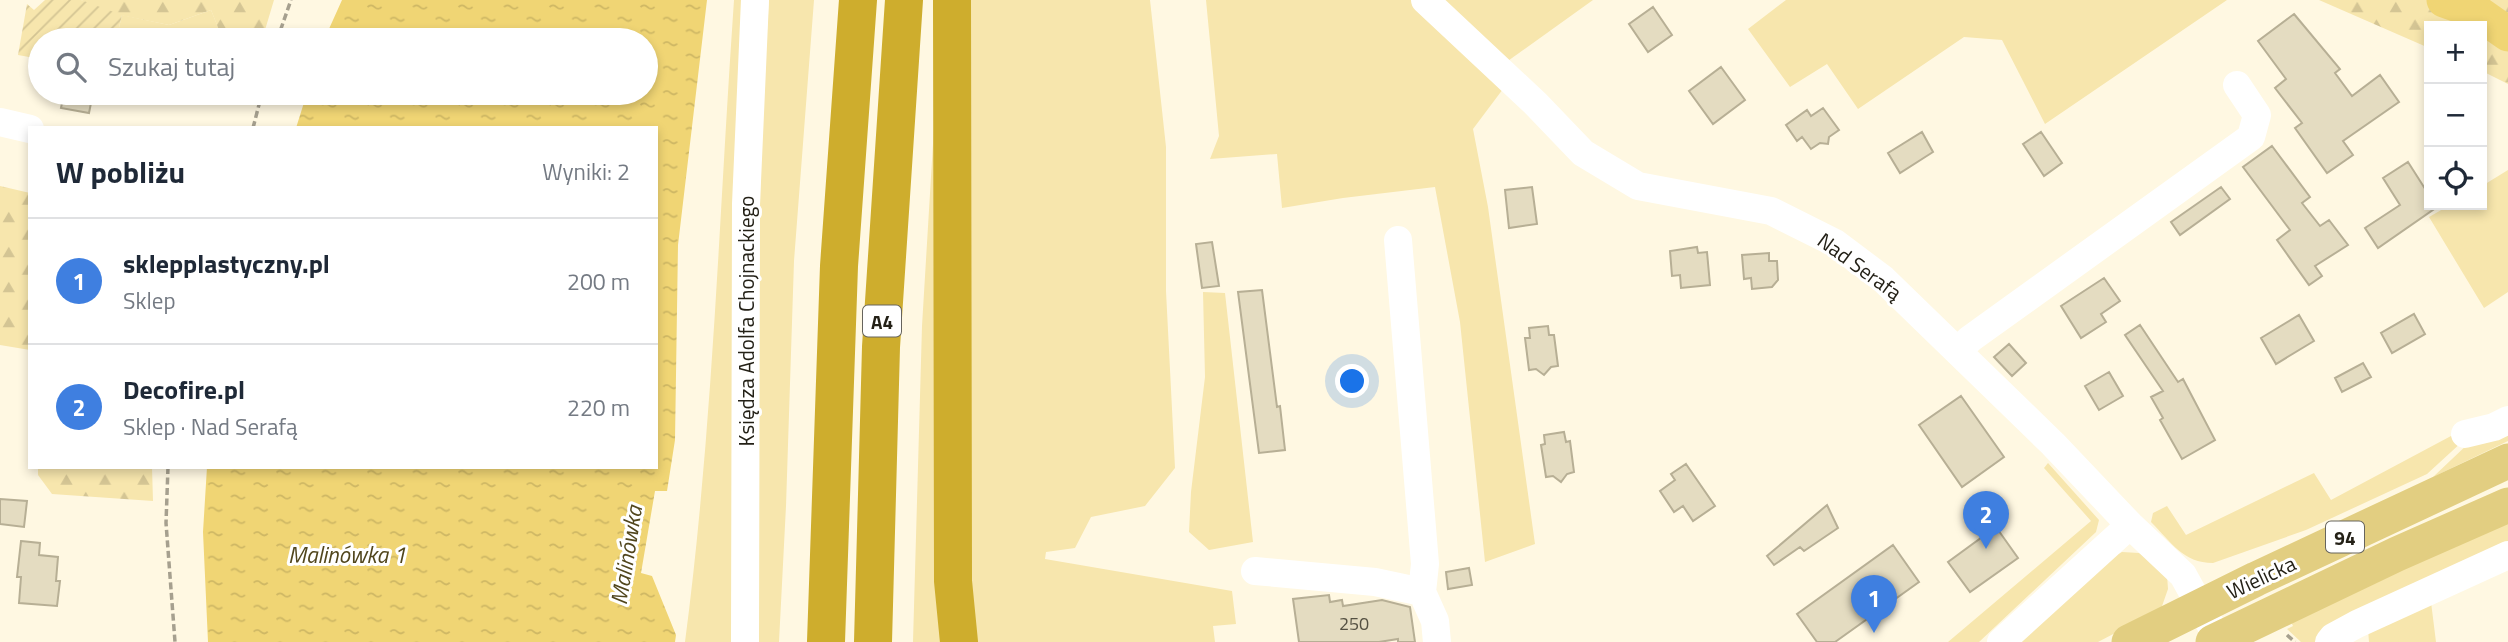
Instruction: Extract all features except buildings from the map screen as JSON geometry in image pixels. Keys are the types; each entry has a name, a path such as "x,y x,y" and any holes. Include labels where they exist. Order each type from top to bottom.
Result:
{"highway":[{"name":"A4","path":"827,642 839,266 858,0"},
{"name":"A4","path":"873,642 881,347 904,0"},
{"path":"952,0 953,581 959,642"},
{"path":"818,642 828,575"}],"main road":[{"name":"Wielicka","path":"2129,642 2508,461"},
{"name":"Wielicka","path":"2217,641 2397,554 2508,505"}],"street":[{"name":"Księdza Adolfa Chojnackiego","path":"745,642 746,204 755,0"},
{"name":"Nad Serafą","path":"1425,0 1520,89 1583,153 1638,186 1771,211 1835,243 1883,279 2183,575 2217,641"},
{"path":"1958,351 1970,339 2251,137 2257,115 2237,85"},
{"path":"0,122 28,129"},
{"path":"1398,240 1425,564 1422,592 1434,621 1437,642"},
{"path":"2465,434 2494,427 2508,420"},
{"path":"2001,642 2130,525"},
{"path":"2329,642 2357,624 2508,555"},
{"path":"1255,571 1375,582 1422,592"}],"path":[{"path":"281,28 291,0"},
{"path":"254,126 259,105"},
{"path":"168,469 166,523 174,642"}],"green space":[{"path":"45,0 81,0 122,15 119,28 28,28 28,57 18,55 27,4 34,10"},
{"path":"81,0 274,0 266,28 218,28 211,10 169,25 110,13"},
{"path":"734,0 746,0 735,642 685,642 709,402"},
{"path":"769,0 814,0 794,261 779,642 755,642 761,123"},
{"path":"969,0 1150,0 1166,147 1166,291 1175,468 1145,506 1091,517 1075,548 1046,552 1045,559 1232,591 1236,624 1213,626 1215,642 969,642"},
{"path":"1206,0 1411,0 1503,89 1473,129 1488,207 1535,544 1485,562 1460,322 1435,187 1282,208 1277,154 1210,159 1219,136"},
{"path":"1436,0 1593,0 1505,63"},
{"path":"1786,0 2227,0 2045,124 2002,40 1964,37 1858,109 1827,64 1790,87 1748,29"},
{"path":"2319,0 2508,0 2508,84 2487,74 2487,21 2424,21 2424,46"},
{"path":"211,10 218,28 119,28 122,15 169,25"},
{"path":"936,94 944,642 913,642 922,326"},
{"path":"2508,170 2508,292 2484,308 2429,217 2441,210 2487,210 2487,183"},
{"path":"0,186 28,193 28,350 0,345"},
{"path":"1203,292 1225,293 1253,542 1209,550 1189,532 1191,492 1205,377"},
{"path":"2508,434 2508,441 2433,477 2470,442"},
{"path":"2451,436 2463,441 2427,474 2306,530 2213,563 2185,555 2151,522 2153,513 2167,506 2186,535 2314,473 2331,500"},
{"path":"2048,463 2099,520 2096,532 1979,642 1948,642 2091,521 2044,468"},
{"path":"38,469 152,469 153,501 52,494 38,475"},
{"path":"2508,520 2508,550 2316,642 2301,642 2287,629 2293,626 2289,618"},
{"path":"2122,552 2139,553 2156,563 2167,575 2168,589 2161,609 2098,642 2018,642 2103,562"},
{"path":"2431,602 2436,642 2369,642 2368,629"}],"water":[{"name":"Malinówka 1","path":"342,0 707,0 678,245 675,440 667,491 655,491 641,573 652,576 676,635 675,642 208,642 203,532 207,469 658,469 658,126 297,126 303,105 658,105 658,28 329,28"}],"waterway":[{"path":"2444,0 2475,11 2508,34"}],"place":[{"name":"Decofire.pl","path":"1986,549"},
{"name":"sklepplastyczny.pl","path":"1874,633"}],"water label":[{"name":"Malinówka","path":"626,555"}]}
